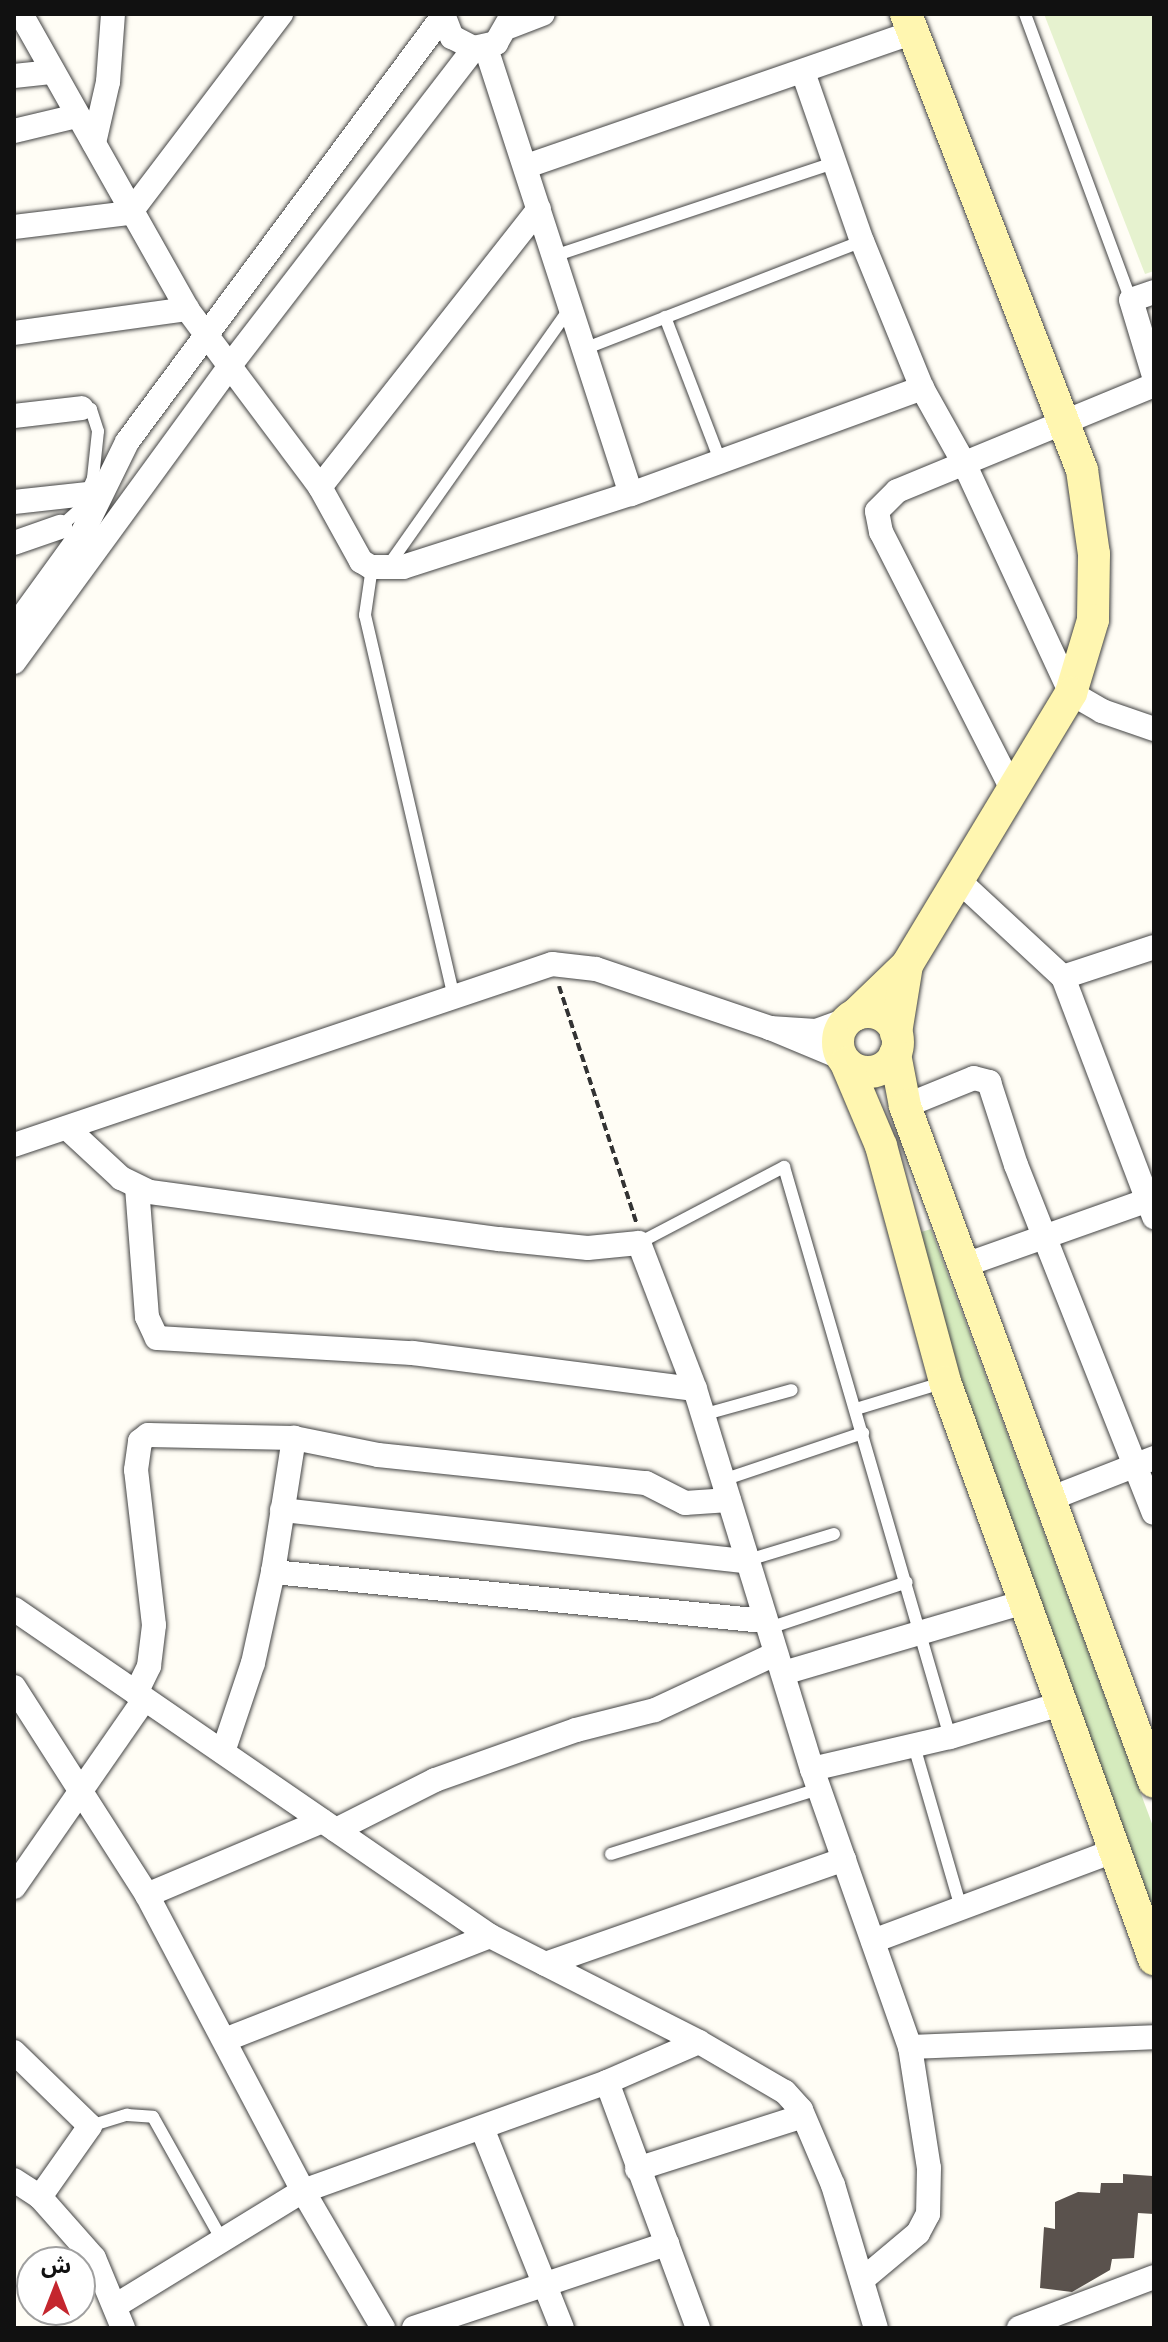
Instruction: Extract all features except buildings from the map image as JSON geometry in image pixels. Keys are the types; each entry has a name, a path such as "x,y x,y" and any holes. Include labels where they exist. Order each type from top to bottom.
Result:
{"street":[{"path":"21,14 130,213 187,309 228,368 320,487 361,561 379,568 631,494 922,388"},
{"path":"94,143 108,82 113,14"},
{"path":"14,227 130,213 281,14"},
{"path":"14,662 228,368 480,48 512,20 543,14"},
{"path":"443,15 452,37 480,48 527,166 631,494"},
{"path":"14,628 82,534 127,442 443,15"},
{"path":"527,166 803,72 910,23 1082,470 1094,554 1093,620 1071,693 907,965 851,1017 838,1036 844,1060 881,1146 945,1382 1064,1703 1154,1959"},
{"path":"14,76 53,72"},
{"path":"803,72 862,241 922,388 964,463 1071,693 1102,711 1154,729"},
{"path":"14,131 77,116"},
{"path":"320,487 539,209"},
{"path":"1143,296 1154,376"},
{"path":"14,333 187,309"},
{"path":"1012,789 877,522 884,499 1154,385"},
{"path":"14,416 82,408"},
{"path":"14,502 86,494"},
{"path":"14,543 60,527"},
{"path":"957,879 1063,977 1152,1205 1043,1235 962,1266"},
{"path":"1063,977 1154,947"},
{"path":"17,1136 67,1128 552,964 596,969 770,1028 872,1072 896,1044"},
{"path":"907,965 896,1044 905,1106 962,1266 1052,1498 1154,1782"},
{"path":"770,1028 816,1031 851,1017 875,1013 896,1044"},
{"path":"905,1106 974,1078 989,1082 1043,1235 1145,1462 1154,1513"},
{"path":"67,1128 137,1187 499,1239 588,1248 639,1243 695,1389 745,1561 816,1779 910,2047 929,2168 928,2214 918,2233 862,2280"},
{"path":"137,1187 147,1317 157,1338 413,1353 695,1389"},
{"path":"14,1887 140,1697 149,1666 154,1625 136,1470 140,1441 148,1435 294,1438 378,1455 646,1483 685,1503 726,1490"},
{"path":"223,1752 253,1663 273,1572 294,1438"},
{"path":"1052,1498 1145,1462"},
{"path":"282,1510 745,1561"},
{"path":"273,1572 768,1625"},
{"path":"147,1895 329,1826 435,1780 576,1730 655,1710 779,1664 921,1631 1027,1601"},
{"path":"14,1609 490,1936 769,2081 803,2116 833,2185 876,2328"},
{"path":"17,1701 81,1788 147,1895 227,2039 303,2191 383,2328"},
{"path":"816,1779 914,1746 1064,1703"},
{"path":"873,1941 1116,1850"},
{"path":"545,1964 844,1859"},
{"path":"227,2039 490,1936"},
{"path":"910,2047 1154,2037"},
{"path":"14,2052 90,2126 22,2188 94,2258 119,2317 222,2240 303,2191 607,2082 699,2042"},
{"path":"607,2082 698,2328"},
{"path":"637,2169 803,2116"},
{"path":"482,2128 562,2328"},
{"path":"414,2328 667,2244"},
{"path":"1019,2328 1051,2322 1154,2277"}],"lane":[{"path":"1025,14 1143,296"},
{"path":"554,256 833,163"},
{"path":"584,349 862,241"},
{"path":"454,997 365,615 379,568 571,307"},
{"path":"665,317 720,460"},
{"path":"60,527 75,515 93,478 98,431 91,409 82,408"},
{"path":"639,1243 784,1167 950,1737"},
{"path":"856,1409 945,1382"},
{"path":"702,1415 792,1390"},
{"path":"726,1490 863,1433"},
{"path":"745,1561 834,1534"},
{"path":"768,1625 907,1582"},
{"path":"914,1746 961,1908"},
{"path":"611,1854 816,1779"},
{"path":"90,2126 127,2115 153,2117 222,2240"}],"path":[{"path":"552,964 640,1234 639,1243"}],"green space":[{"path":"1044,14 1154,14 1154,271 1145,274"},
{"path":"931,1229 1154,1829 1154,1921 977,1439 918,1233"}]}
